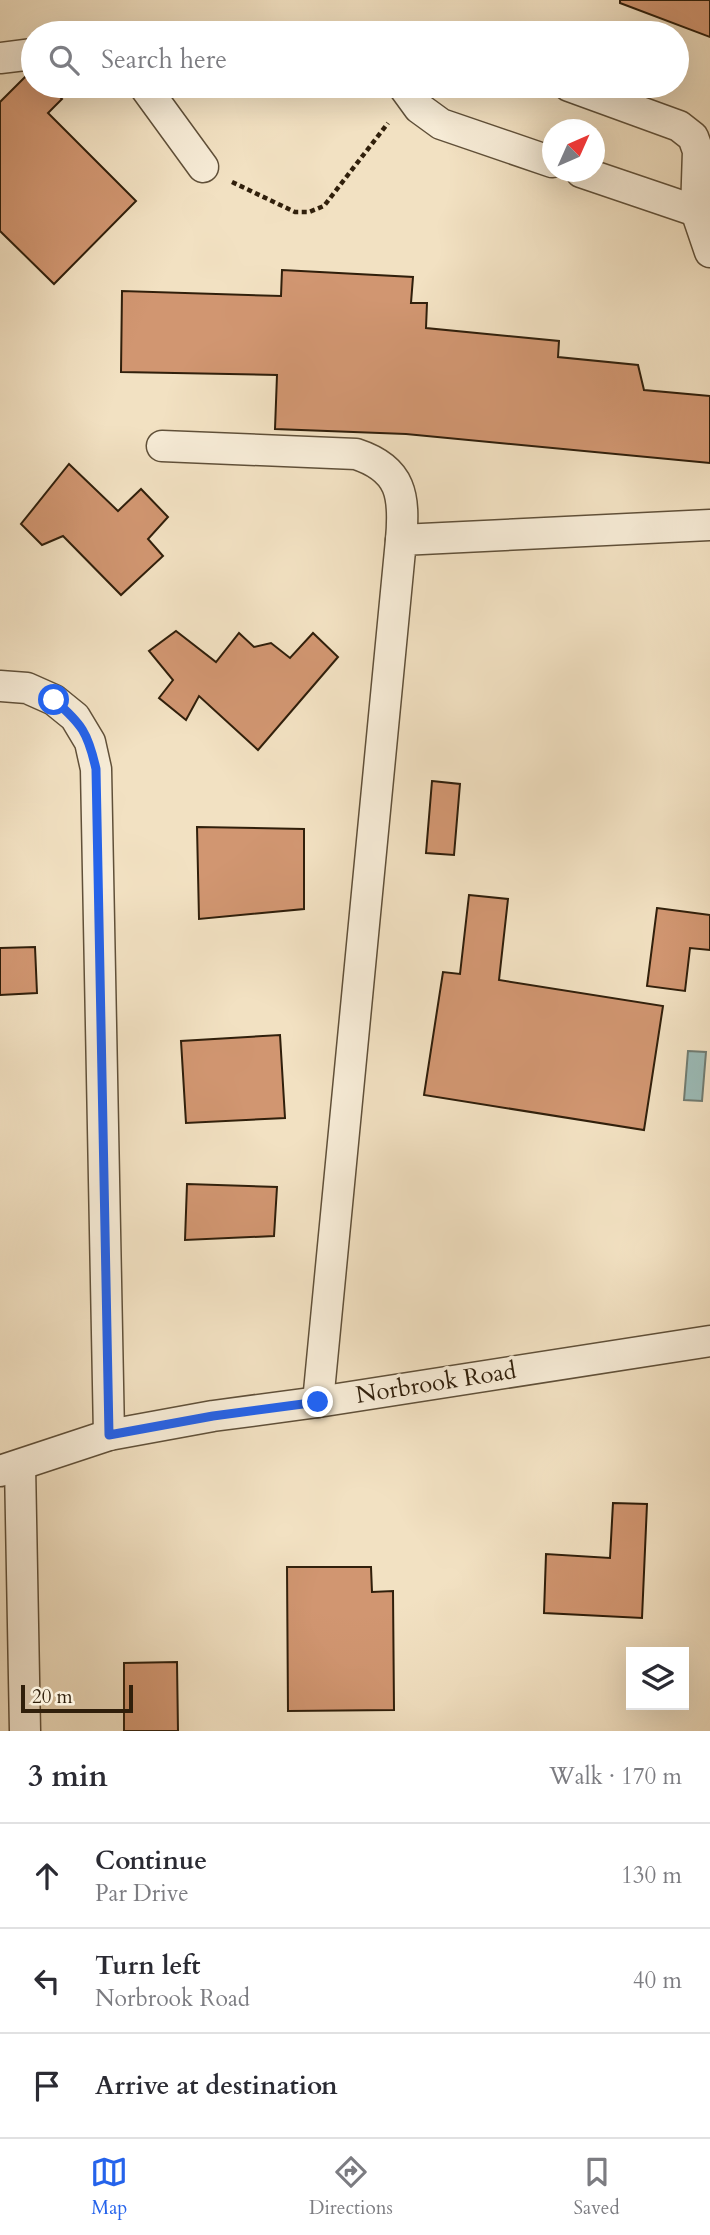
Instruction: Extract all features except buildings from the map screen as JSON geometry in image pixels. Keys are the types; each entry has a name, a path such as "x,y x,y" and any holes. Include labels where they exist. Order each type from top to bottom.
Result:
{"street":[{"path":"0,58 21,55"},
{"path":"153,98 203,167"},
{"path":"411,98 419,108 441,124 542,159"},
{"path":"602,98 679,126 693,137 698,151 696,211 710,252"},
{"path":"605,180 696,211"},
{"path":"162,446 356,454 375,460 389,473 400,491 404,509 318,1402"},
{"path":"401,540 710,525"},
{"path":"0,686 27,688 54,700 75,718 90,742 96,769 109,1435"},
{"name":"Norbrook Road","path":"10,1468 109,1435 213,1416 710,1341"},
{"path":"10,1468 25,1731"}],"path":[{"path":"203,167 295,212 309,212 324,206 401,98"}],"water":[{"path":"688,1051 706,1052 702,1101 684,1100"}],"route":[{"path":"54,700 75,718 90,742 96,769 109,1435 213,1416 318,1402"}]}
